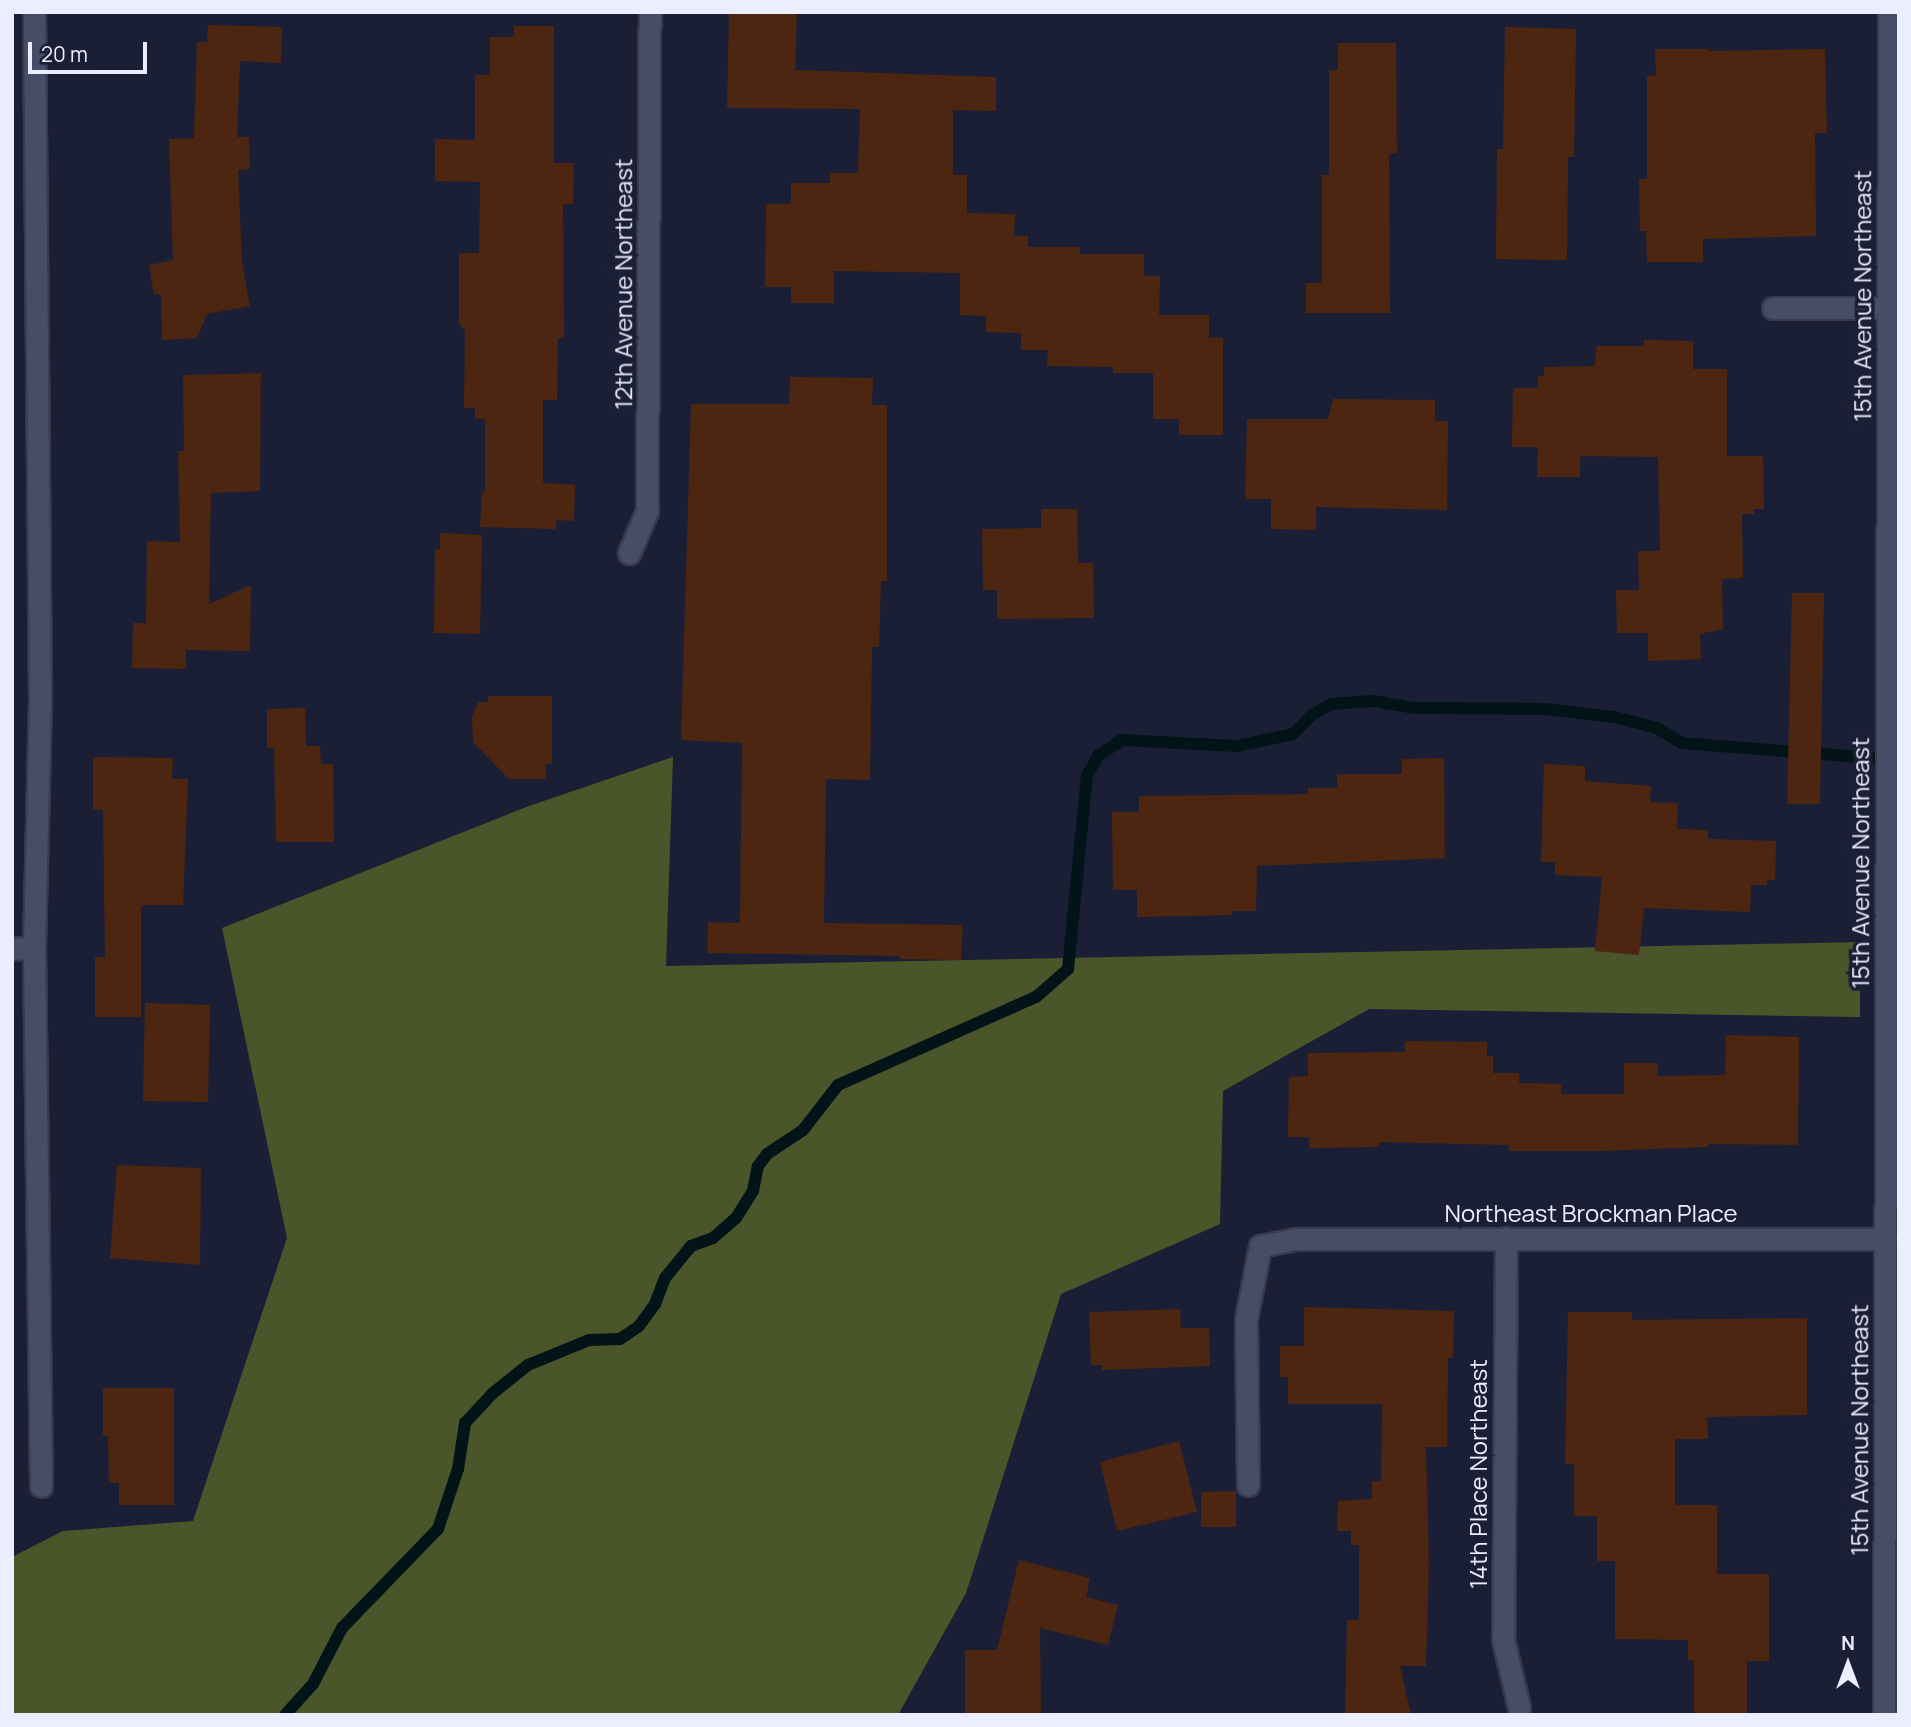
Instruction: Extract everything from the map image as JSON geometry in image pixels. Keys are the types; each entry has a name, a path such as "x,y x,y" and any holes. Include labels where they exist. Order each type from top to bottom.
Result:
{"street":[{"path":"34,12 40,701 34,949 41,1486"},
{"name":"12th Avenue Northeast","path":"629,553 647,511 650,12"},
{"name":"15th Avenue Northeast","path":"1884,1715 1892,1504 1886,1239 1889,12"},
{"path":"1773,308 1888,308"},
{"path":"12,948 34,949"},
{"name":"14th Place Northeast","path":"1506,1238 1503,1639 1519,1708"},
{"name":"Northeast Brockman Place","path":"1248,1485 1246,1319 1260,1246 1296,1239 1886,1239"}],"green space":[{"path":"673,757 666,966 1860,942 1860,1017 1369,1009 1223,1091 1220,1224 1061,1294 966,1593 898,1715 12,1715 12,1557 63,1531 193,1521 287,1238 222,928 529,806"}],"building":[{"path":"729,12 797,12 795,70 996,77 996,111 953,110 953,175 967,175 967,213 1015,214 1014,236 1028,236 1028,247 1080,247 1080,254 1144,254 1144,276 1160,276 1159,315 1209,315 1209,338 1223,338 1223,435 1179,435 1179,419 1153,419 1153,373 1113,373 1113,367 1047,366 1048,350 1021,350 1021,333 986,332 986,316 960,315 960,273 834,271 834,303 791,303 791,287 765,287 766,204 791,204 791,183 830,183 830,173 858,173 860,109 727,108"},
{"path":"208,25 282,27 281,63 240,61 237,137 249,137 250,169 238,170 242,262 250,306 207,314 197,338 162,340 161,294 154,294 149,265 173,260 169,139 194,138 197,42 207,42"},
{"path":"514,26 554,26 554,163 574,163 573,204 563,204 564,338 558,338 557,400 543,400 543,483 575,485 574,521 556,520 556,529 480,527 482,491 485,492 485,419 475,419 475,408 464,408 465,330 459,324 459,253 479,253 480,182 435,181 435,139 475,140 475,75 490,75 490,37 514,37"},
{"path":"1505,27 1576,29 1574,157 1568,157 1567,260 1496,259 1497,149 1503,149"},
{"path":"1338,43 1396,43 1397,153 1389,153 1390,313 1306,313 1306,283 1322,283 1322,175 1329,175 1329,70 1338,70"},
{"path":"1655,49 1825,49 1827,133 1815,133 1816,236 1703,239 1703,262 1647,262 1646,231 1640,231 1639,179 1647,179 1647,76 1656,76"},
{"path":"1644,340 1693,341 1693,369 1727,369 1727,456 1763,456 1764,509 1754,509 1754,514 1742,514 1743,578 1722,579 1723,629 1700,634 1701,659 1648,661 1648,633 1617,633 1616,590 1639,590 1638,551 1660,551 1658,457 1580,456 1580,477 1537,477 1538,447 1512,447 1513,388 1538,388 1538,376 1544,376 1544,367 1594,366 1597,346 1644,346"},
{"path":"261,373 260,491 211,493 209,604 251,585 250,651 186,650 186,669 132,668 133,623 146,623 147,541 180,542 178,451 184,451 183,375"},
{"path":"790,377 873,378 872,405 887,405 887,581 881,581 879,647 872,647 870,780 826,779 824,923 963,925 961,960 900,959 900,956 707,953 708,922 740,923 742,743 681,740 691,404 789,404"},
{"path":"1333,399 1435,400 1435,421 1448,421 1447,510 1316,507 1316,530 1271,529 1271,499 1245,499 1247,419 1328,419"},
{"path":"1041,509 1077,509 1078,563 1093,563 1094,618 997,619 997,590 983,590 982,529 1041,528"},
{"path":"440,533 482,535 480,634 434,633 435,549 440,549"},
{"path":"1792,593 1824,593 1820,804 1787,804"},
{"path":"488,696 552,696 552,764 546,764 546,779 509,779 473,742 472,717 478,702 488,702"},
{"path":"305,708 306,746 320,746 321,764 333,764 334,842 276,842 274,748 267,748 267,709"},
{"path":"93,757 173,758 172,779 188,779 183,905 141,905 141,1017 95,1017 95,957 105,957 103,810 93,810"},
{"path":"1444,758 1445,858 1257,866 1256,911 1232,911 1232,915 1137,917 1137,890 1113,890 1112,812 1139,812 1139,796 1308,794 1308,788 1337,788 1337,774 1402,774 1402,759"},
{"path":"1544,764 1585,766 1585,781 1651,786 1650,802 1678,803 1677,829 1708,830 1708,839 1776,841 1775,880 1767,880 1767,885 1751,885 1750,912 1644,908 1639,955 1595,951 1602,877 1555,875 1555,862 1541,862"},
{"path":"145,1003 210,1005 208,1102 143,1101"},
{"path":"1726,1035 1799,1037 1798,1145 1708,1144 1708,1147 1598,1151 1509,1151 1509,1145 1379,1142 1379,1147 1309,1148 1309,1137 1288,1137 1289,1077 1308,1076 1308,1053 1405,1052 1405,1041 1487,1042 1487,1056 1493,1056 1493,1073 1519,1073 1519,1083 1561,1084 1561,1094 1624,1094 1624,1063 1658,1063 1658,1076 1725,1075"},
{"path":"117,1165 201,1168 200,1265 110,1258"},
{"path":"1304,1307 1454,1311 1453,1358 1448,1358 1447,1447 1426,1447 1429,1565 1426,1666 1400,1666 1411,1715 1345,1715 1347,1620 1359,1620 1359,1545 1351,1545 1351,1531 1337,1531 1338,1501 1372,1499 1372,1481 1381,1481 1382,1404 1288,1404 1288,1377 1280,1377 1280,1346 1304,1346"},
{"path":"1180,1309 1181,1328 1209,1328 1210,1366 1102,1370 1102,1365 1091,1365 1089,1312"},
{"path":"1568,1312 1632,1312 1632,1320 1807,1318 1807,1415 1707,1417 1708,1439 1675,1439 1675,1505 1717,1505 1717,1574 1769,1574 1769,1661 1747,1661 1747,1715 1694,1715 1694,1661 1688,1660 1688,1640 1615,1639 1615,1561 1597,1561 1597,1516 1574,1516 1574,1464 1565,1464"},
{"path":"103,1388 174,1388 174,1505 119,1505 119,1483 109,1483 108,1436 103,1436"},
{"path":"1179,1441 1197,1512 1117,1531 1100,1462"},
{"path":"1236,1491 1236,1527 1201,1527 1201,1492"},
{"path":"1019,1560 1090,1578 1086,1597 1118,1605 1108,1645 1040,1628 1041,1715 965,1715 965,1650 997,1650"}],"waterway":[{"path":"285,1715 313,1684 342,1628 438,1529 458,1469 465,1423 493,1393 528,1365 589,1340 620,1339 639,1326 655,1304 665,1278 691,1246 713,1238 736,1218 753,1191 758,1166 767,1154 803,1130 838,1085 1036,997 1068,969 1087,776 1098,756 1122,740 1237,746 1293,734 1312,715 1331,704 1373,701 1415,708 1545,709 1614,717 1657,728 1682,743 1899,760"}]}
